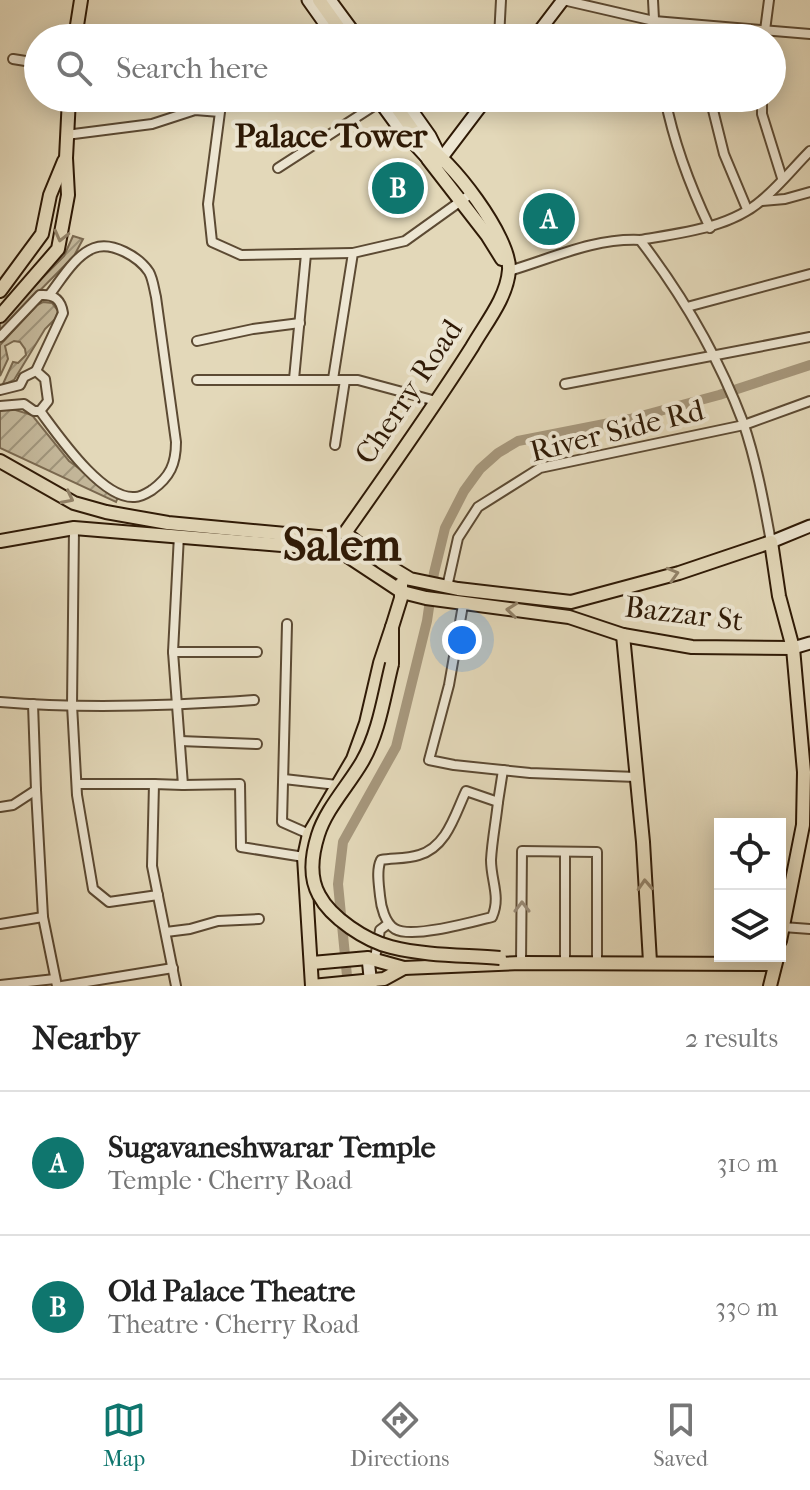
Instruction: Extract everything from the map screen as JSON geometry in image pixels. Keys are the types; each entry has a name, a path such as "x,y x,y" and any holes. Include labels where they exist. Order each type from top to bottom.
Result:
{"main road":[{"path":"77,24 81,0"},
{"path":"319,0 336,24"},
{"path":"0,316 58,249 68,195 68,112"},
{"path":"394,112 466,197 509,273"},
{"path":"0,291 42,234 50,195 66,158"},
{"name":"Cherry Road","path":"334,547 350,546 347,536 494,311 509,273"},
{"path":"0,461 74,503 106,512 334,547 402,592"},
{"path":"0,541 74,528 334,547"},
{"path":"334,547 334,533 347,536 405,576 452,588 571,602 679,573 771,542 779,596 793,648 806,810 786,912"},
{"path":"405,576 392,627 374,734 363,760 319,832 313,858 313,876 319,896 350,926 389,947 500,958"},
{"name":"Bazzar St","path":"402,592 459,604 569,617 623,635 692,647 793,648"},
{"path":"569,617 571,602"},
{"path":"623,635 643,842 650,962"},
{"path":"386,663 353,759 309,834 304,857 314,985 369,982 384,979 404,968"},
{"path":"314,963 367,958 404,968 714,961"},
{"path":"770,986 776,962"}],"street":[{"path":"308,0 325,24"},
{"path":"330,0 348,24"},
{"path":"500,24 501,0"},
{"path":"545,24 563,0 678,24"},
{"path":"653,0 654,24"},
{"path":"766,24 769,0"},
{"path":"786,35 810,34"},
{"path":"13,59 24,61"},
{"path":"66,135 152,124 189,112"},
{"path":"220,112 208,204 212,242 241,255 353,253 405,241 466,197"},
{"path":"278,168 362,112"},
{"path":"389,112 396,124 435,159"},
{"path":"413,112 430,136 435,159"},
{"path":"435,159 475,112"},
{"path":"668,112 690,185 710,228"},
{"path":"714,112 724,154 747,209"},
{"path":"762,112 782,178"},
{"path":"509,273 575,248 710,228 762,201 810,151"},
{"path":"762,201 810,192"},
{"path":"640,240 672,282 723,374 744,425 771,542 810,526"},
{"path":"0,337 40,295 50,294 74,263 93,248 108,246 134,257 150,274 156,297 176,442 176,461 164,481 136,498 111,489 91,473 40,411"},
{"path":"333,379 353,253"},
{"path":"294,379 306,254"},
{"path":"687,307 810,274"},
{"path":"0,390 20,385 24,377 36,371 63,313 62,305 50,294"},
{"path":"197,341 300,323"},
{"path":"565,384 810,337"},
{"path":"36,371 45,379 48,401 40,411"},
{"path":"197,380 358,380 436,401"},
{"path":"335,445 345,380"},
{"name":"River Side Rd","path":"452,588 458,538 478,507 540,468 744,425 810,401"},
{"path":"0,406 24,404 34,411 40,411"},
{"path":"74,528 72,705 77,784 93,889 109,902 158,895"},
{"path":"179,535 173,652 183,785"},
{"path":"459,604 449,685 429,760 503,770 636,777"},
{"path":"287,624 282,822 309,834"},
{"name":"Bazzar St","path":"793,648 810,643"},
{"path":"173,652 257,652"},
{"path":"0,702 177,706 254,700"},
{"path":"33,704 43,917 58,984"},
{"path":"180,741 257,744"},
{"path":"498,802 466,791 437,846 420,855 381,860 378,866 380,900 388,924 398,931 412,932 492,917 497,895 491,878 491,857 503,770"},
{"path":"284,779 337,785"},
{"path":"77,784 240,784 241,847 304,857"},
{"path":"154,784 152,866 176,986"},
{"path":"0,807 13,805 36,790"},
{"path":"521,963 522,851 597,852 597,963"},
{"path":"565,852 565,963"},
{"path":"0,924 43,917"},
{"path":"166,932 218,921 259,919"},
{"path":"369,982 367,958 380,930 388,924"},
{"path":"786,927 810,929"},
{"path":"0,985 58,984 173,968"}],"shaded area":[{"path":"73,236 83,239 74,256 0,331 0,321 64,256"},
{"path":"43,302 52,303 58,311 55,319 45,329 14,380 2,386 13,362 18,363 26,355 20,342 14,341 5,346 8,359 0,376 0,345"},
{"path":"9,408 32,415 69,461 118,497 116,502 0,448 0,410"}],"waterway":[{"path":"348,986 338,884 343,842 396,747 427,621 445,528 464,491 480,469 518,441 630,419 719,395 810,365"}],"place":[{"name":"Old Palace Theatre","path":"398,188"},
{"name":"Sugavaneshwarar Temple","path":"549,219"}],"district":[{"name":"Palace Tower","path":"331,136"},
{"name":"Salem","path":"342,545"}]}
